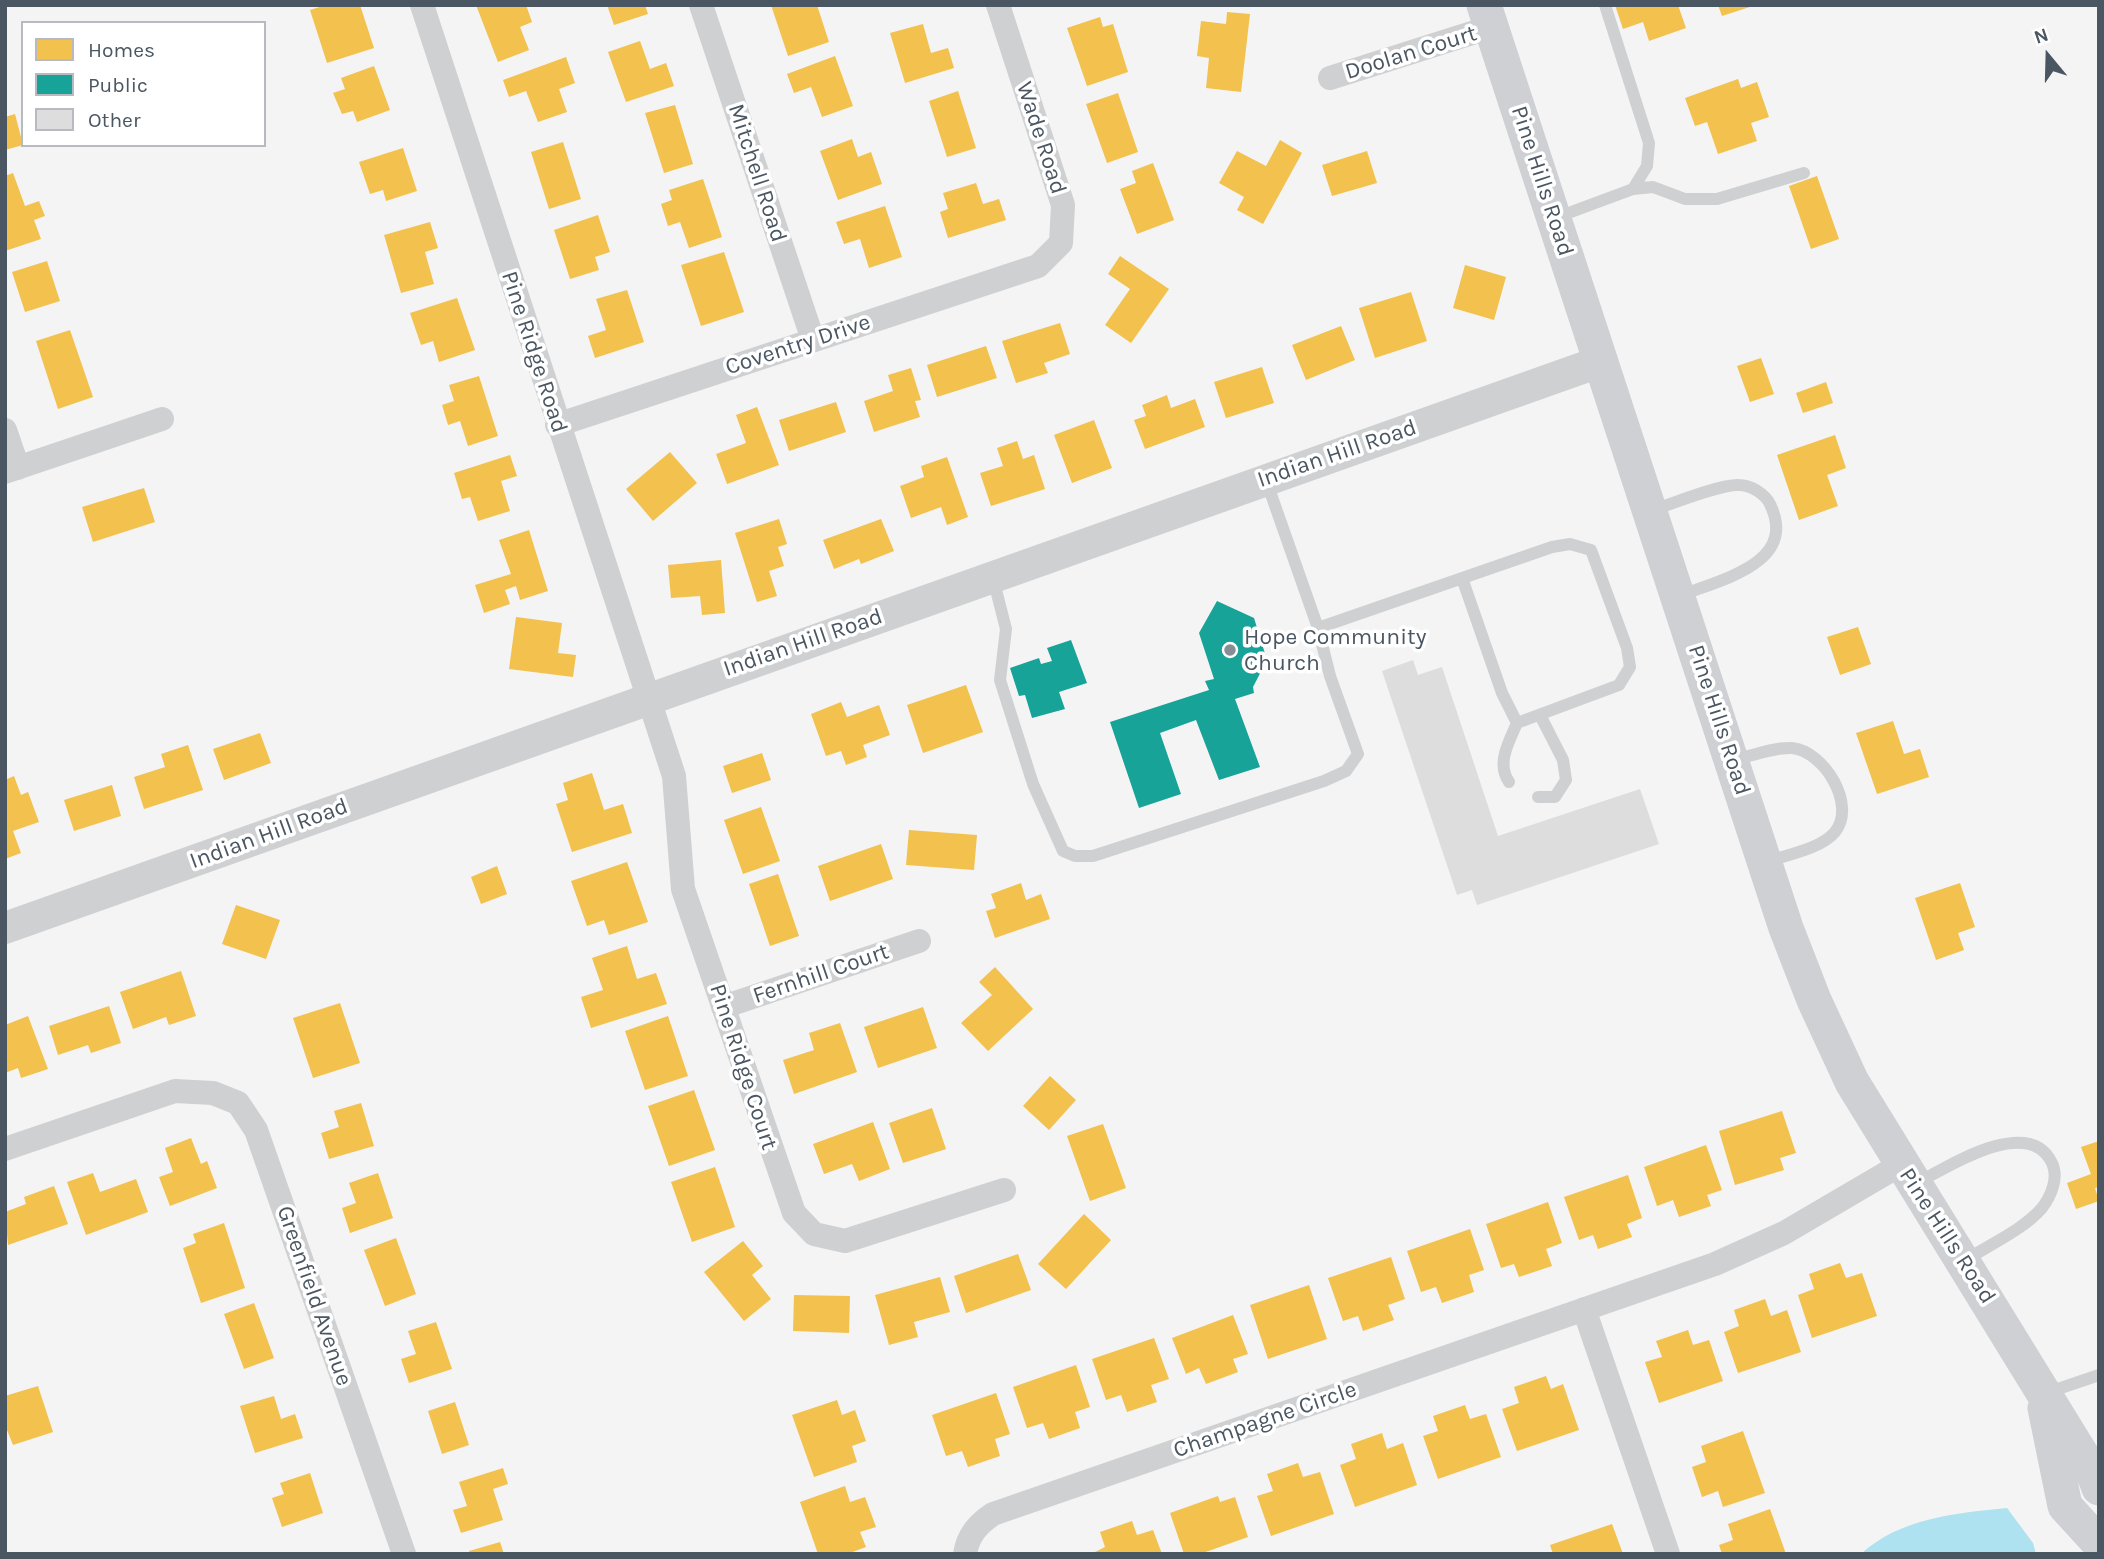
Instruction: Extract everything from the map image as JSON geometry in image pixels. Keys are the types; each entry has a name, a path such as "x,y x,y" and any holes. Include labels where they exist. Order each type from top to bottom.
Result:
{"main road":[{"name":"Pine Hills Road","path":"1488,16 1765,862 1814,1000 1852,1082 1907,1175 2009,1332 2042,1394 2094,1475 2099,1488"},
{"name":"Pine Hills Road","path":"2042,1394 2065,1506 2098,1537"}],"street":[{"name":"Pine Ridge Road","path":"422,5 557,425 650,698"},
{"name":"Mitchell Road","path":"701,5 813,340"},
{"name":"Wade Road","path":"998,5 1063,205 1061,243 1038,266"},
{"name":"Doolan Court","path":"1330,78 1488,16"},
{"name":"Coventry Drive","path":"557,425 1038,266"},
{"name":"Indian Hill Road","path":"5,928 1602,361"},
{"path":"5,430 12,470 162,419"},
{"name":"Pine Ridge Court","path":"650,698 674,776 683,889 787,1200 803,1226 830,1240 860,1239 1003,1190"},
{"name":"Fernhill Court","path":"723,1007 919,941"},
{"name":"Greenfield Avenue","path":"5,1149 176,1091 213,1093 238,1103 256,1130 404,1554"},
{"name":"Champagne Circle","path":"965,1554 971,1535 980,1523 1006,1509 1715,1264 1907,1175"},
{"path":"1584,1309 1668,1554"}],"lane":[{"path":"1605,5 1650,143 1647,166 1633,189"},
{"path":"1555,218 1633,189 1653,187 1685,199 1717,200 1804,173"},
{"path":"993,576 1006,629 1000,680 1033,784 1063,851 1075,856 1093,856 1346,771 1358,754 1330,676 1318,628 1266,480"},
{"path":"1651,511 1738,485 1753,488 1769,502 1777,523 1775,541 1768,555 1740,571 1678,596"},
{"path":"1318,628 1552,547 1570,544 1591,550 1627,648 1630,667 1619,685 1517,723 1504,753 1504,775 1509,782"},
{"path":"1462,578 1502,693 1517,723"},
{"path":"1538,797 1555,797 1566,780 1563,760 1541,715"},
{"path":"1732,760 1793,748 1823,764 1839,796 1843,813 1835,832 1814,844 1765,862"},
{"path":"1907,1175 2012,1143 2031,1145 2045,1151 2054,1165 2055,1180 2040,1210 1963,1261"},
{"path":"2042,1394 2099,1375"}],"water":[{"path":"2007,1508 2033,1543 2036,1554 1861,1554 1893,1532 1930,1519"}],"building: Homes":[{"path":"326,5 360,5 374,48 327,63 310,10"},
{"path":"476,5 526,5 532,22 520,27 529,50 498,62"},
{"path":"607,5 645,5 648,14 614,25"},
{"path":"771,5 817,5 829,42 788,56"},
{"path":"1615,5 1678,5 1686,28 1649,41 1643,22 1623,29"},
{"path":"1718,5 1753,5 1753,6 1722,16"},
{"path":"1227,12 1250,14 1241,92 1206,88 1209,58 1197,56 1201,21 1226,24"},
{"path":"1100,17 1103,27 1113,24 1128,72 1087,86 1067,28"},
{"path":"923,24 931,53 948,48 954,68 905,83 890,33"},
{"path":"640,41 650,69 666,63 674,86 626,102 608,52"},
{"path":"835,56 853,106 822,117 811,87 794,93 787,74"},
{"path":"566,57 575,83 559,89 567,112 538,122 526,91 509,97 503,80"},
{"path":"374,66 390,110 357,122 353,111 342,114 333,93 345,89 341,78"},
{"path":"1738,79 1741,88 1757,82 1769,117 1751,123 1757,141 1718,154 1707,122 1695,126 1685,98"},
{"path":"958,91 976,148 947,157 929,101"},
{"path":"1118,93 1138,152 1107,163 1086,104"},
{"path":"675,105 693,164 664,173 645,113"},
{"path":"15,114 21,146 5,150 5,117"},
{"path":"852,139 858,157 871,152 882,184 838,200 820,151"},
{"path":"1280,140 1302,153 1263,224 1237,210 1244,197 1219,183 1237,151 1266,166"},
{"path":"563,142 581,199 549,209 531,152"},
{"path":"403,148 417,191 386,201 383,190 370,194 359,162"},
{"path":"1367,151 1377,183 1332,196 1322,165"},
{"path":"1153,163 1174,220 1137,234 1120,189 1136,183 1132,171"},
{"path":"13,173 25,206 39,201 45,216 34,220 41,239 5,251 5,176"},
{"path":"1817,176 1839,239 1811,249 1789,186"},
{"path":"703,179 722,237 689,248 680,222 668,226 661,204 672,200 669,190"},
{"path":"976,183 983,204 999,199 1006,220 948,238 940,212 948,209 943,193"},
{"path":"885,206 902,257 869,268 860,239 844,244 836,222"},
{"path":"598,215 610,252 595,257 599,270 570,279 554,230"},
{"path":"430,222 438,248 425,252 434,284 401,293 384,235"},
{"path":"724,252 744,312 701,326 681,265"},
{"path":"1120,256 1169,289 1131,343 1105,325 1130,289 1108,274"},
{"path":"47,261 60,301 25,312 12,272"},
{"path":"1465,265 1506,277 1494,320 1453,308"},
{"path":"627,290 644,342 595,358 588,336 606,330 596,299"},
{"path":"1411,292 1427,341 1375,358 1359,308"},
{"path":"457,298 475,350 439,362 433,341 421,345 410,313"},
{"path":"1060,323 1070,354 1044,363 1048,373 1016,383 1002,341"},
{"path":"1341,326 1355,360 1306,380 1292,345"},
{"path":"70,330 93,397 58,409 36,341"},
{"path":"986,346 997,378 937,397 927,365"},
{"path":"1761,358 1774,394 1750,402 1737,366"},
{"path":"1262,367 1274,403 1226,418 1214,382"},
{"path":"911,368 921,400 915,401 920,417 874,432 864,401 893,391 888,375"},
{"path":"479,376 498,436 468,446 460,421 448,425 442,405 454,401 449,385"},
{"path":"1826,382 1833,403 1803,413 1796,393"},
{"path":"1167,395 1171,408 1195,399 1205,427 1145,449 1134,420 1146,416 1142,405"},
{"path":"836,402 846,432 789,451 779,420"},
{"path":"757,407 779,465 727,484 716,454 746,443 736,415"},
{"path":"1094,420 1112,468 1072,483 1054,435"},
{"path":"1835,435 1846,468 1827,475 1838,506 1799,520 1777,455"},
{"path":"1017,441 1023,459 1034,455 1045,489 991,506 980,473 1003,466 997,448"},
{"path":"670,452 697,483 653,521 626,489"},
{"path":"510,455 517,476 501,481 510,511 478,521 470,497 462,499 454,473"},
{"path":"947,457 968,517 947,525 941,507 911,518 900,486 924,477 921,466"},
{"path":"144,488 155,522 93,542 82,507"},
{"path":"779,519 787,544 778,547 784,566 769,571 777,596 757,602 735,533"},
{"path":"881,519 894,551 861,564 859,559 834,569 823,540"},
{"path":"529,530 548,591 520,600 516,586 505,590 510,604 484,613 475,585 511,574 499,540"},
{"path":"721,560 725,613 702,615 700,596 671,598 668,565"},
{"path":"516,617 562,623 558,653 576,655 573,677 509,669"},
{"path":"1858,627 1871,664 1840,675 1827,637"},
{"path":"966,685 983,732 923,753 907,705"},
{"path":"841,702 847,717 879,705 890,735 863,745 867,757 846,765 841,751 826,756 811,714"},
{"path":"1893,721 1904,754 1920,749 1929,777 1877,794 1856,733"},
{"path":"260,733 271,763 224,780 213,749"},
{"path":"188,745 203,790 144,809 134,777 165,767 161,754"},
{"path":"762,753 771,780 732,793 723,766"},
{"path":"592,773 604,810 623,804 632,833 572,852 556,804 568,800 563,783"},
{"path":"14,776 21,795 28,792 39,822 13,831 21,853 5,859 5,780"},
{"path":"112,785 121,816 74,831 64,800"},
{"path":"761,807 780,861 743,874 724,820"},
{"path":"909,830 977,835 974,870 906,865"},
{"path":"881,844 893,879 830,901 818,866"},
{"path":"627,862 648,922 609,935 604,920 587,926 571,881"},
{"path":"497,866 507,894 481,904 471,877"},
{"path":"778,874 799,936 770,946 749,884"},
{"path":"1021,883 1026,900 1041,894 1050,919 995,938 986,911 996,908 991,894"},
{"path":"1960,883 1975,927 1958,933 1964,950 1936,960 1915,898"},
{"path":"236,905 280,920 266,959 222,944"},
{"path":"627,946 637,979 656,973 667,1004 591,1028 581,997 603,990 592,958"},
{"path":"995,967 1033,1009 988,1051 961,1023 992,995 979,982"},
{"path":"181,971 196,1016 169,1025 166,1017 133,1029 120,992"},
{"path":"340,1003 360,1063 313,1078 293,1018"},
{"path":"109,1006 121,1043 91,1053 88,1045 58,1055 49,1026"},
{"path":"923,1007 937,1048 878,1068 864,1027"},
{"path":"28,1016 48,1069 21,1078 18,1068 5,1073 5,1025"},
{"path":"668,1016 688,1076 645,1090 625,1031"},
{"path":"840,1023 857,1072 794,1094 783,1060 814,1050 809,1033"},
{"path":"1050,1076 1076,1100 1049,1130 1023,1106"},
{"path":"694,1090 715,1150 669,1166 648,1106"},
{"path":"361,1103 374,1146 329,1159 321,1133 339,1127 334,1111"},
{"path":"932,1108 946,1149 903,1163 889,1123"},
{"path":"1782,1111 1796,1153 1780,1158 1784,1170 1735,1185 1719,1131"},
{"path":"873,1122 890,1169 859,1181 852,1164 824,1174 813,1144"},
{"path":"1103,1124 1126,1188 1090,1201 1067,1136"},
{"path":"191,1138 201,1164 207,1161 217,1188 170,1206 159,1177 173,1172 165,1148"},
{"path":"2099,1141 2099,1187 2095,1188 2099,1201 2076,1209 2067,1183 2091,1174 2081,1147"},
{"path":"1706,1145 1722,1190 1707,1195 1711,1206 1679,1217 1673,1200 1657,1206 1644,1167"},
{"path":"715,1167 735,1227 692,1242 671,1182"},
{"path":"93,1173 100,1192 136,1179 148,1212 86,1235 67,1182"},
{"path":"378,1173 393,1218 350,1233 342,1208 356,1203 349,1183"},
{"path":"1628,1175 1642,1218 1627,1224 1632,1237 1598,1249 1593,1235 1579,1240 1564,1197"},
{"path":"54,1186 68,1224 8,1245 5,1212 26,1204 24,1197"},
{"path":"1548,1202 1562,1243 1546,1249 1552,1266 1519,1277 1514,1264 1501,1268 1486,1224"},
{"path":"1084,1214 1111,1240 1066,1289 1038,1264"},
{"path":"224,1223 245,1288 201,1303 183,1248 196,1243 193,1234"},
{"path":"1470,1229 1484,1270 1469,1275 1474,1292 1442,1303 1436,1287 1421,1292 1407,1251"},
{"path":"396,1238 416,1294 385,1306 364,1250"},
{"path":"743,1241 763,1266 752,1275 771,1299 744,1321 704,1272"},
{"path":"1018,1254 1031,1290 966,1313 954,1276"},
{"path":"1391,1257 1405,1299 1388,1305 1394,1320 1363,1331 1358,1316 1343,1321 1328,1278"},
{"path":"1840,1263 1846,1278 1862,1273 1877,1316 1812,1338 1798,1295 1814,1289 1809,1274"},
{"path":"940,1277 950,1312 914,1322 918,1337 889,1345 875,1295"},
{"path":"1309,1285 1327,1339 1268,1359 1250,1305"},
{"path":"794,1295 850,1296 849,1333 793,1331"},
{"path":"1765,1299 1771,1316 1787,1310 1801,1352 1738,1373 1724,1332 1739,1326 1734,1310"},
{"path":"254,1303 274,1358 244,1369 224,1314"},
{"path":"1233,1315 1248,1354 1233,1359 1238,1372 1206,1384 1199,1368 1186,1374 1172,1338"},
{"path":"436,1322 452,1369 409,1383 401,1359 416,1354 408,1331"},
{"path":"1688,1330 1693,1345 1709,1340 1723,1381 1659,1403 1645,1362 1662,1357 1656,1341"},
{"path":"1154,1338 1169,1379 1151,1385 1157,1402 1127,1412 1121,1395 1106,1400 1092,1359"},
{"path":"1076,1365 1090,1407 1075,1412 1080,1428 1049,1439 1043,1423 1027,1428 1013,1387"},
{"path":"1546,1376 1551,1389 1563,1384 1579,1430 1517,1451 1502,1409 1519,1403 1514,1387"},
{"path":"38,1386 53,1432 13,1445 5,1425 5,1396"},
{"path":"996,1393 1010,1434 995,1439 1000,1456 968,1467 962,1451 946,1456 932,1415"},
{"path":"274,1396 281,1419 295,1414 303,1438 255,1453 240,1406"},
{"path":"837,1400 842,1415 855,1410 866,1441 852,1446 857,1462 814,1477 792,1415"},
{"path":"455,1402 469,1445 442,1454 428,1411"},
{"path":"1465,1405 1470,1419 1486,1414 1501,1457 1438,1479 1423,1436 1438,1431 1433,1416"},
{"path":"1743,1431 1765,1493 1723,1507 1718,1491 1702,1497 1692,1467 1706,1462 1701,1446"},
{"path":"1382,1433 1387,1449 1403,1443 1417,1485 1355,1507 1340,1465 1356,1459 1351,1444"},
{"path":"1298,1463 1303,1477 1320,1472 1334,1514 1271,1536 1257,1496 1273,1491 1267,1474"},
{"path":"503,1468 508,1484 493,1489 503,1520 461,1533 453,1510 467,1506 459,1482"},
{"path":"310,1473 323,1513 282,1527 272,1498 284,1494 280,1483"},
{"path":"845,1486 850,1502 865,1497 876,1527 860,1532 866,1547 847,1554 818,1554 800,1502"},
{"path":"1218,1496 1220,1502 1235,1497 1248,1537 1200,1554 1184,1554 1170,1513"},
{"path":"1770,1509 1786,1554 1722,1554 1719,1545 1733,1540 1728,1524"},
{"path":"1132,1521 1137,1535 1153,1530 1162,1554 1091,1554 1105,1547 1100,1532"},
{"path":"1612,1524 1623,1554 1553,1554 1550,1545"},
{"path":"500,1542 504,1554 470,1554 469,1551"}],"building: Public":[{"path":"1217,601 1254,618 1267,660 1253,687 1254,693 1235,699 1260,767 1219,780 1196,720 1160,733 1181,794 1139,808 1110,722 1209,690 1205,681 1214,679 1199,633"},
{"path":"1071,640 1087,683 1059,692 1065,709 1032,718 1025,695 1019,696 1010,668 1039,658 1041,664 1052,661 1047,648"}],"building: Other":[{"path":"1413,660 1418,675 1442,667 1498,836 1640,789 1659,844 1477,905 1472,890 1457,895 1382,671"}],"place":[{"name":"Hope Community Church","path":"1230,650"}]}
